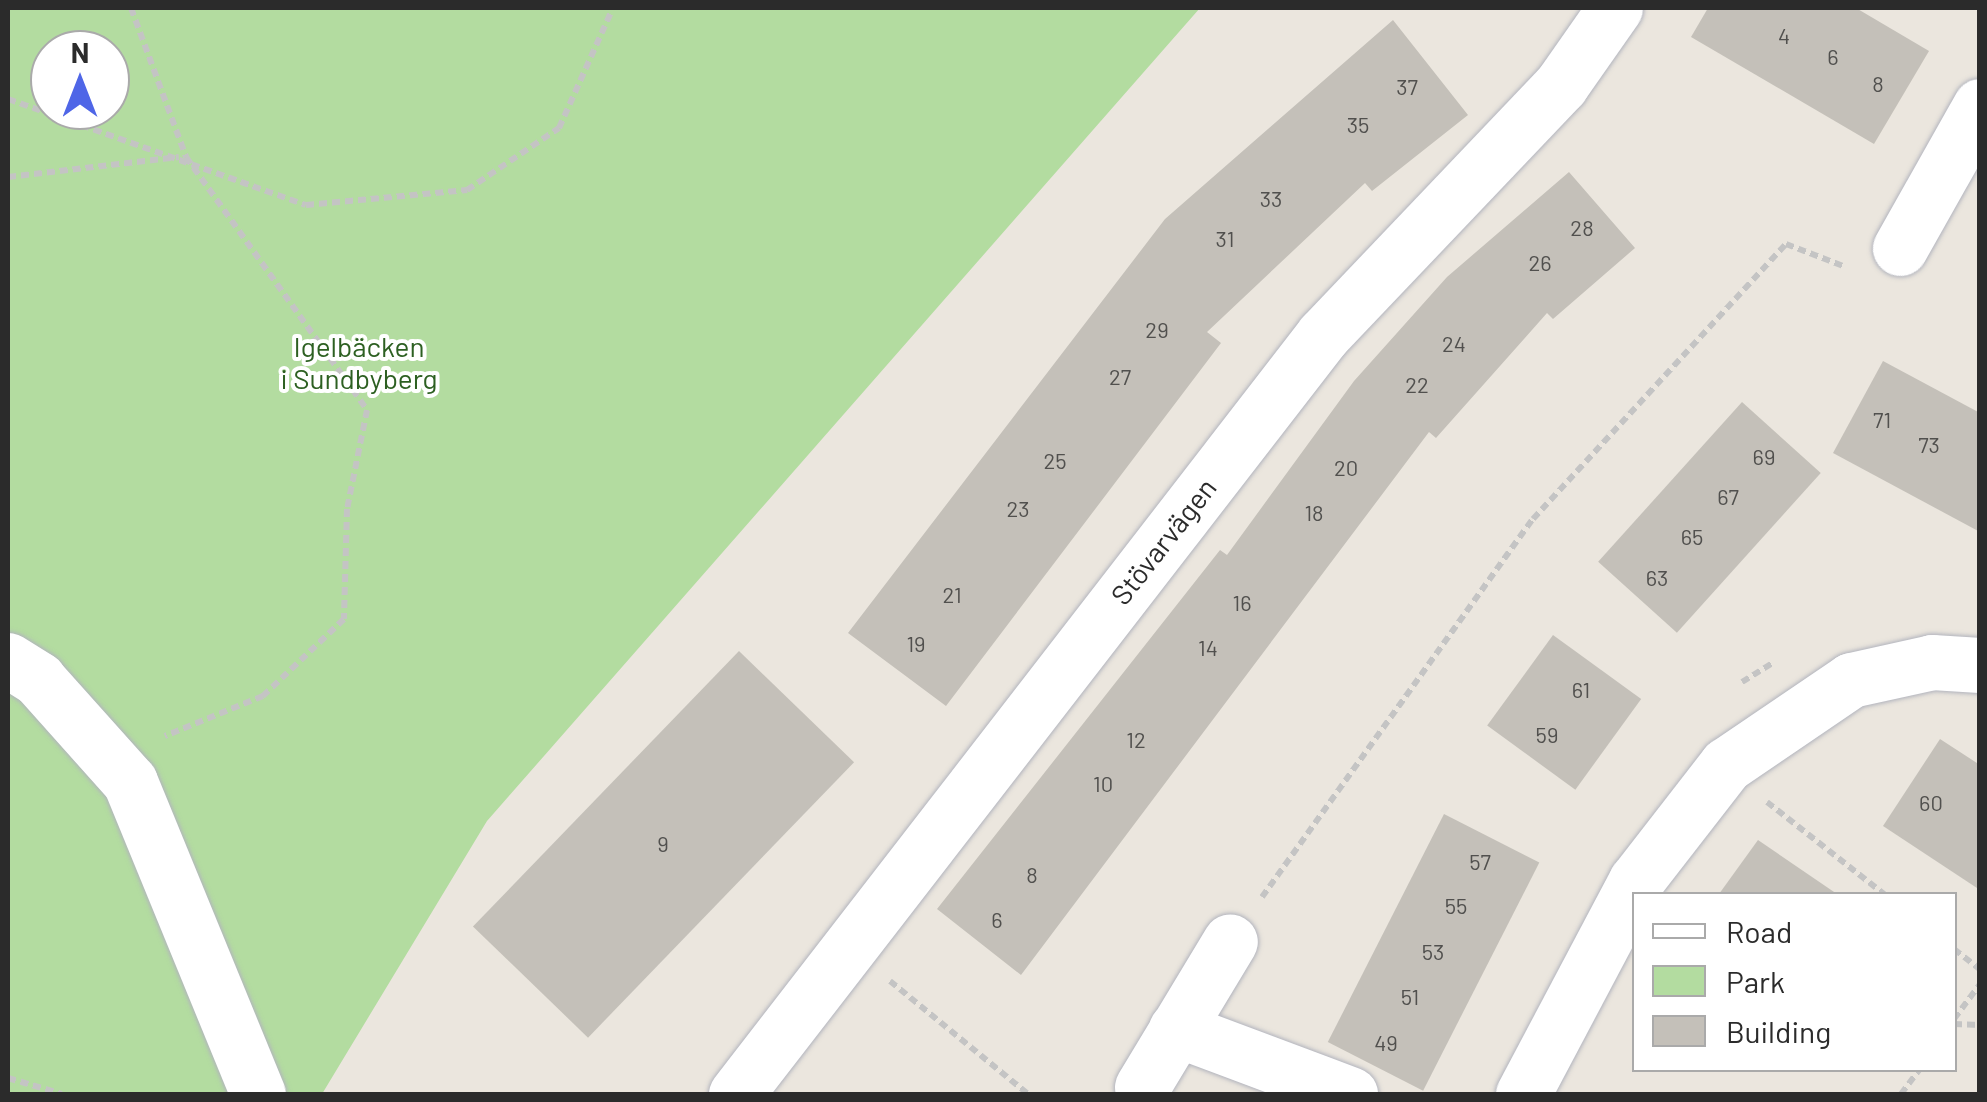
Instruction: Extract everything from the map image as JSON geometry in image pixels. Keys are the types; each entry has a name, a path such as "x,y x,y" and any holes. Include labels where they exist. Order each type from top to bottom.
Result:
{"street":[{"name":"Stövarvägen","path":"736,1094 842,952 1324,335 1561,86 1614,8"},
{"path":"1900,248 1980,106"},
{"path":"8,660 38,678 111,758 166,853 258,1094"},
{"path":"1523,1094 1636,881 1726,765 1851,680 1932,662 1980,665"},
{"path":"1142,1086 1230,940"},
{"path":"1176,1030 1350,1094"}],"path":[{"path":"111,758 263,696 344,619 347,509 368,410 186,156 132,8"},
{"path":"8,99 186,156 306,205 467,190 559,128 612,8"},
{"path":"8,178 186,156"},
{"path":"1230,940 1532,518 1786,244 1860,272 1900,248"},
{"path":"1726,765 1882,892"},
{"path":"1957,951 1980,969"},
{"path":"842,952 1028,1094"},
{"path":"1957,1018 1980,984"},
{"path":"1901,1094 1918,1072"},
{"path":"8,1078 62,1094"}],"green space":[{"name":"Igelbäcken i Sundbyberg","path":"8,8 1200,8 487,821 322,1094 8,1094"}],"building":[{"path":"1708,8 1856,8 1929,51 1874,144 1691,37"},
{"path":"1393,20 1468,115 1372,191 1365,183 1207,332 1221,343 946,706 848,633 1165,219"},
{"path":"1569,172 1635,248 1553,319 1547,313 1436,438 1429,432 1021,975 937,909 1220,550 1227,555 1354,381 1447,277"},
{"path":"1883,361 1980,413 1980,532 1833,453"},
{"path":"1742,402 1821,473 1677,633 1598,562"},
{"path":"1553,635 1641,699 1575,790 1487,726"},
{"path":"739,651 854,762 588,1038 473,927"},
{"path":"1940,739 1980,765 1980,890 1883,826"},
{"path":"1444,814 1539,863 1423,1091 1328,1042"},
{"path":"1758,840 1834,892 1720,892"}]}
